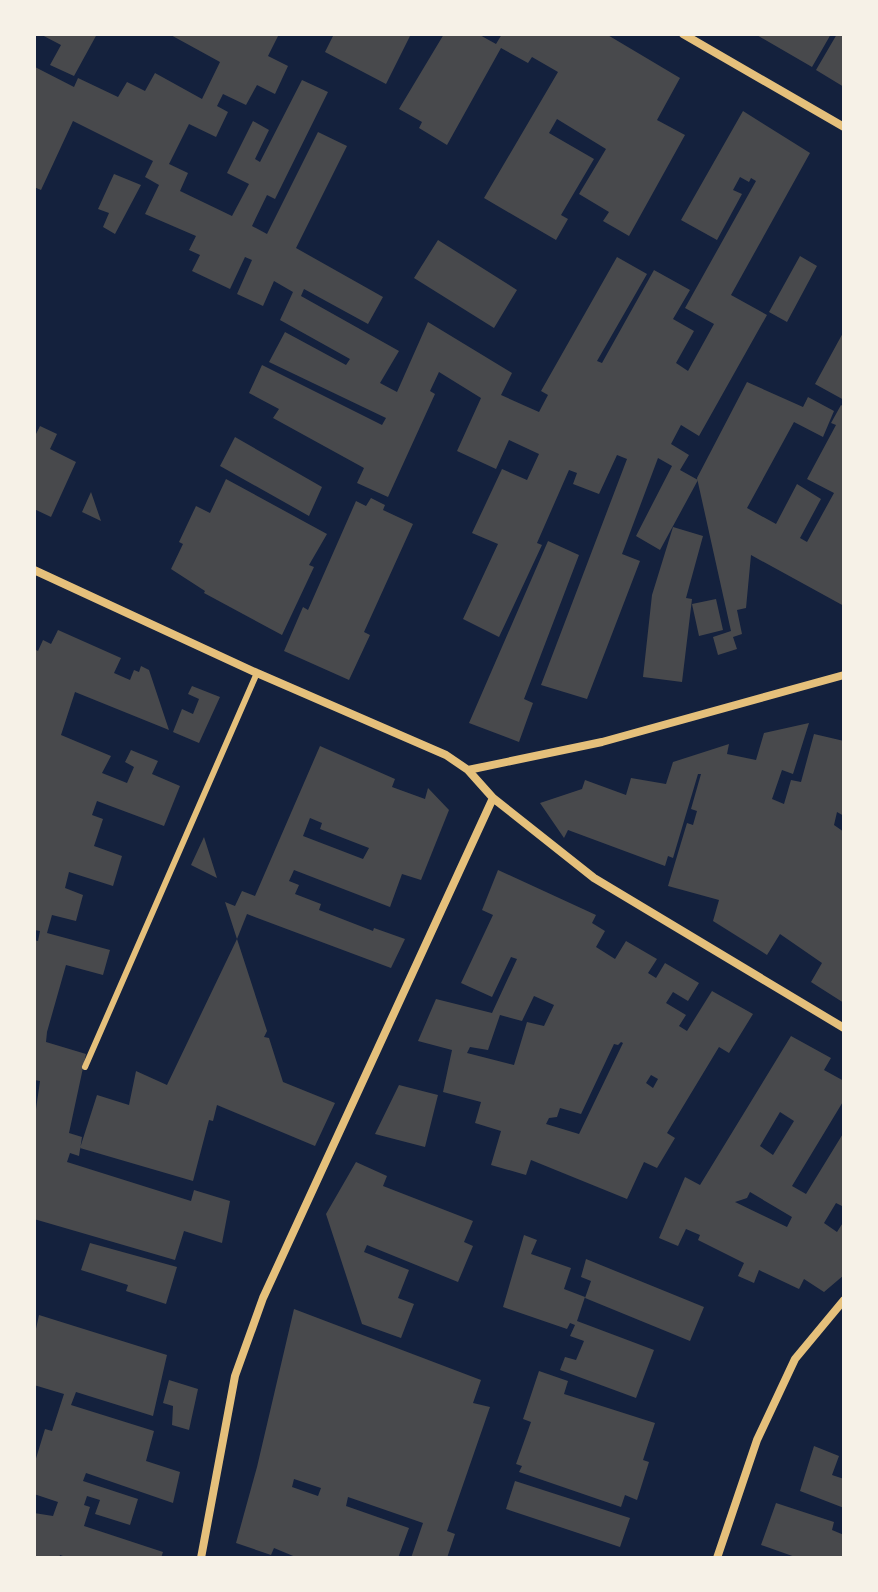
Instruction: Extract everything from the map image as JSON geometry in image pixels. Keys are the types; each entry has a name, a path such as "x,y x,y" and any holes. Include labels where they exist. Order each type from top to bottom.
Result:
{"street":[{"path":"683,34 844,127"},
{"path":"34,570 257,673 446,755 468,770 493,798 594,878 844,1028"},
{"path":"468,770 602,742 844,675"},
{"path":"201,1558 235,1376 263,1298 493,798"},
{"path":"717,1558 757,1440 795,1359 844,1300"}],"lane":[{"path":"85,1067 257,673"}],"building":[{"path":"40,34 97,34 74,76 50,65 61,45"},
{"path":"169,34 279,34 268,56 288,66 275,94 257,85 246,105 223,94 217,106 228,112 216,137 189,124 169,164 188,173 180,191 232,216 249,184 227,173 253,121 269,130 255,159 260,162 302,80 328,92 275,199 267,195 252,226 267,234 318,132 347,146 296,248 383,297 368,324 304,289 301,296 399,351 380,383 397,392 428,322 512,373 501,395 539,412 548,395 541,391 617,257 647,274 597,361 602,363 654,270 690,290 673,319 694,331 676,363 688,371 714,324 685,308 756,181 751,178 749,182 740,177 733,190 742,194 717,240 681,220 743,111 810,153 731,295 767,315 699,436 681,425 671,444 689,455 680,470 698,480 660,550 636,536 672,466 658,458 622,554 640,561 587,699 541,685 627,459 617,455 599,494 573,484 577,473 569,470 537,543 542,545 499,637 463,619 498,544 472,533 502,469 527,480 539,454 509,440 496,469 457,451 481,398 439,372 430,391 435,394 388,497 357,483 364,468 273,418 279,409 249,393 262,365 382,425 386,418 269,362 285,332 346,365 350,359 280,320 293,292 274,281 263,306 237,294 252,260 245,257 230,289 192,271 200,255 189,250 196,236 145,214 159,185 145,177 153,161 73,121 41,190 34,187 35,67 74,87 78,78 118,97 127,82 145,91 155,73 202,99 220,62"},
{"path":"334,34 411,34 386,84 325,52"},
{"path":"444,34 478,34 496,44 502,34 606,34 680,78 657,120 685,135 629,236 603,221 609,212 579,194 606,149 557,119 549,133 594,159 561,215 568,219 556,240 484,198 558,72 532,57 528,63 501,48 447,145 419,128 422,122 399,109"},
{"path":"755,34 831,34 812,67"},
{"path":"837,34 844,34 844,87 816,70"},
{"path":"114,174 141,185 115,234 103,227 109,213 98,209"},
{"path":"438,240 517,290 494,328 414,278"},
{"path":"800,256 817,266 787,322 769,312"},
{"path":"844,331 844,400 815,384"},
{"path":"747,382 803,407 808,397 834,411 823,437 794,422 747,508 776,524 797,484 821,499 800,538 807,542 834,493 807,479 836,425 831,423 841,405 844,407 844,606 751,555 746,608 737,610 742,634 733,637 737,649 718,655 713,637 731,631 697,478"},
{"path":"40,426 57,434 50,449 76,462 51,517 34,509 34,438"},
{"path":"235,437 322,487 309,516 220,466"},
{"path":"226,479 327,534 309,565 314,567 282,635 204,593 171,569 183,544 179,542 196,506 210,513"},
{"path":"91,492 101,521 82,512"},
{"path":"371,498 385,505 383,510 413,524 364,632 370,635 349,680 284,651 303,607 308,610 356,501 366,506"},
{"path":"673,527 703,536 686,598 692,599 682,682 643,677 652,595"},
{"path":"548,541 579,555 524,699 533,703 519,742 469,723"},
{"path":"716,599 723,630 699,636 692,604"},
{"path":"58,630 121,658 114,673 130,680 134,670 139,672 141,666 149,670 169,730 75,692 61,735 111,756 102,773 127,783 134,767 125,762 131,750 158,761 152,774 180,786 164,826 97,801 92,815 103,819 94,846 122,856 113,886 69,872 65,888 83,895 76,921 52,915 47,933 110,950 103,975 66,965 47,1032 46,1042 86,1054 69,1133 82,1137 79,1156 70,1153 67,1162 191,1201 194,1190 230,1201 222,1243 184,1231 175,1260 34,1219 34,1123 40,1081 34,1080 34,940 38,941 40,931 34,930 34,649 38,651 43,640 51,644"},
{"path":"192,686 220,697 199,743 173,732 182,709 193,714 199,699 188,694"},
{"path":"809,723 793,774 782,770 772,799 784,804 791,780 801,782 814,734 844,741 844,816 837,812 834,825 844,832 844,1003 811,982 822,963 780,934 767,955 713,921 719,900 668,886 687,823 693,825 697,811 691,809 701,774 698,774 673,858 668,856 665,866 568,830 564,838 540,803 582,789 585,780 626,795 631,778 666,784 673,762 729,744 727,754 756,760 764,733"},
{"path":"320,746 395,779 392,787 425,799 428,788 449,810 421,880 402,874 390,907 294,870 289,881 299,885 295,894 321,904 319,910 373,931 374,928 405,939 391,968 247,914 237,939 225,902 235,906 242,891 255,896","holes":["310,818 322,823 320,829 369,848 363,859 303,836"]},
{"path":"204,837 217,878 191,865"},
{"path":"498,870 596,915 592,923 605,931 596,947 615,959 626,941 657,959 648,973 656,978 665,963 699,983 688,1001 673,992 666,1003 686,1015 679,1026 687,1031 712,991 753,1014 729,1053 719,1047 667,1133 675,1138 657,1168 644,1162 627,1199 531,1160 526,1175 491,1165 501,1131 475,1123 481,1102 443,1092 452,1050 418,1041 436,999 492,1013 517,959 511,957 492,997 461,983 493,915 482,910","holes":["534,996 554,1005 544,1026 527,1022 514,1065 467,1053 470,1047 488,1050 500,1015 522,1021","623,1043 579,1134 546,1124 549,1118 557,1117 560,1108 581,1114 614,1044","651,1075 658,1079 653,1088 646,1083"]},
{"path":"237,939 267,1031 264,1037 269,1038 283,1082 335,1103 315,1146 217,1105 213,1121 209,1120 193,1181 80,1148 97,1095 129,1105 136,1071 167,1085"},
{"path":"791,1036 831,1058 824,1070 844,1081 844,1100 792,1186 806,1194 844,1132 844,1207 836,1203 824,1223 837,1232 844,1221 844,1275 824,1292 804,1279 799,1289 759,1270 754,1283 738,1276 744,1263 698,1240 700,1235 686,1229 678,1246 659,1238 685,1177 700,1185","holes":["780,1112 794,1121 773,1155 760,1146","750,1192 792,1217 787,1227 735,1202 747,1198"]},
{"path":"399,1085 438,1095 425,1147 375,1134"},
{"path":"356,1162 387,1176 383,1186 473,1221 464,1242 473,1246 458,1282 367,1245 364,1252 409,1270 398,1298 414,1304 401,1338 362,1324 326,1214"},
{"path":"524,1235 537,1240 531,1254 571,1268 564,1289 585,1297 577,1321 654,1350 636,1398 560,1370 565,1357 576,1360 584,1341 570,1336 575,1325 570,1323 567,1329 503,1307"},
{"path":"90,1243 177,1267 166,1304 126,1291 128,1285 81,1270"},
{"path":"586,1259 704,1307 690,1341 585,1298 591,1281 581,1277"},
{"path":"294,1309 481,1380 473,1403 490,1407 447,1531 455,1534 447,1558 411,1558 423,1523 348,1497 346,1506 409,1528 398,1558 298,1558 274,1548 271,1555 236,1543","holes":["294,1479 321,1488 318,1496 292,1487"]},
{"path":"39,1315 167,1355 153,1416 76,1392 71,1405 154,1431 146,1461 180,1472 173,1503 86,1473 83,1481 138,1499 130,1525 95,1514 100,1500 87,1496 84,1505 90,1507 84,1526 163,1552 161,1558 69,1558 60,1555 59,1558 34,1558 34,1513 53,1516 58,1502 34,1494 34,1465 45,1429 52,1431 64,1394 34,1385 34,1338"},
{"path":"539,1371 568,1381 564,1394 655,1423 643,1460 649,1462 637,1500 625,1495 621,1507 519,1472 522,1466 516,1464 531,1422 523,1419"},
{"path":"169,1380 198,1389 189,1430 172,1425 173,1406 163,1403"},
{"path":"814,1446 839,1456 832,1475 844,1479 844,1508 800,1491"},
{"path":"515,1481 630,1518 620,1547 506,1509"},
{"path":"776,1503 834,1522 832,1530 844,1535 844,1558 798,1558 761,1545"}]}
